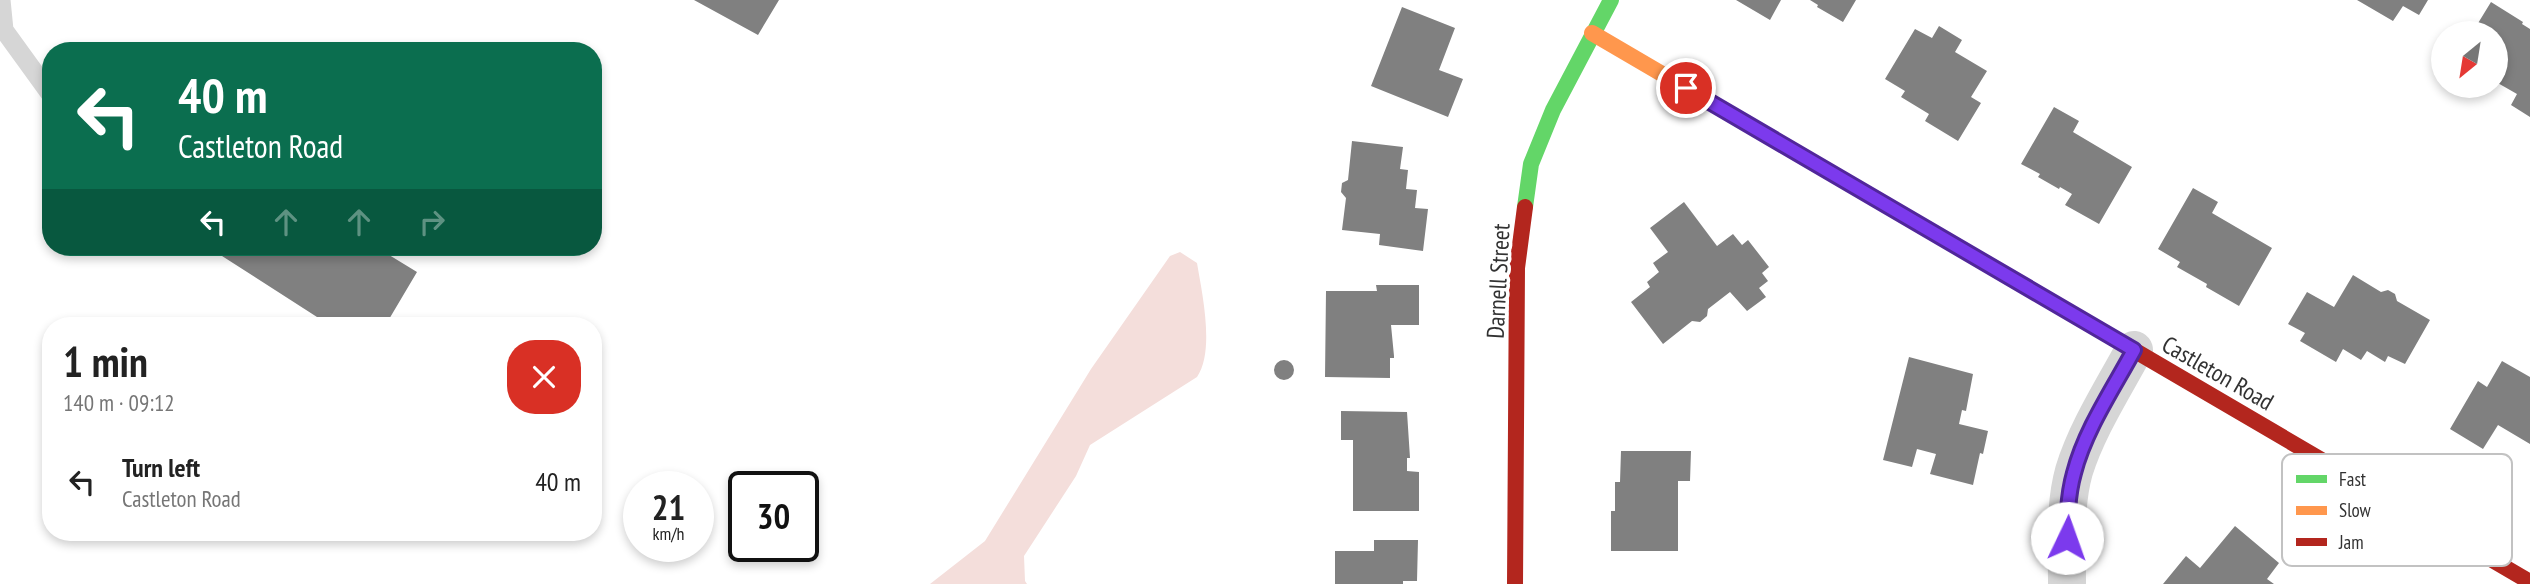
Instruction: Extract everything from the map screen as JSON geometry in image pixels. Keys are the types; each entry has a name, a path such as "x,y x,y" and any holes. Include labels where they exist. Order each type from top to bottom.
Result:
{"street":[{"name":"Darnell Street","path":"1515,584 1517,268 1531,164 1553,110 1611,0"},
{"name":"Castleton Road","path":"1592,33 2312,454"},
{"path":"2067,584 2067,515 2074,472 2089,434 2134,350"},
{"name":"Castleton Road","path":"2503,566 2530,582"}],"lane":[{"path":"1,0 4,30 42,83"}],"shaded area":[{"path":"1180,252 1197,263 1204,305 1205,352 1197,377 1090,445 1076,476 1024,556 1027,584 930,584 985,541 1091,369 1170,256"}],"building":[{"path":"694,0 779,0 758,35"},
{"path":"1736,0 1781,0 1770,20"},
{"path":"1810,0 1856,0 1843,22"},
{"path":"2357,0 2428,0 2419,15 2403,6 2393,21"},
{"path":"2491,2 2530,29 2530,117 2511,105 2517,94 2508,89 2508,21 2479,21"},
{"path":"1402,7 1455,28 1439,70 1463,79 1448,117 1371,86"},
{"path":"1939,26 1962,40 1955,52 1987,71 1971,97 1981,103 1958,141 1925,121 1929,114 1901,97 1905,91 1885,79 1915,29 1932,38"},
{"path":"2054,107 2079,121 2073,132 2132,167 2099,224 2065,205 2072,194 2038,177 2040,174 2021,164"},
{"path":"1352,141 1403,147 1400,169 1408,170 1406,189 1417,190 1415,208 1428,209 1423,251 1379,245 1380,234 1342,230 1346,198 1341,192 1342,183 1348,180"},
{"path":"2193,188 2218,202 2212,213 2272,248 2239,306 2177,267 2180,262 2158,249"},
{"path":"1684,202 1717,246 1733,234 1742,245 1748,240 1769,267 1762,273 1768,281 1759,288 1766,297 1747,311 1730,292 1708,309 1707,316 1700,322 1692,321 1663,344 1631,302 1650,287 1647,282 1659,272 1653,263 1668,252 1650,228"},
{"path":"222,256 391,256 417,272 390,317 317,317"},
{"path":"2353,275 2381,292 2388,290 2395,294 2397,301 2430,320 2405,364 2388,356 2385,362 2367,351 2361,360 2343,349 2336,362 2300,341 2305,333 2288,324 2307,292 2334,307"},
{"path":"1376,285 1419,285 1419,325 1391,325 1394,358 1390,358 1390,378 1325,377 1326,291 1377,291"},
{"path":"1909,357 1973,374 1966,411 1962,410 1959,424 1988,431 1973,485 1930,474 1936,454 1917,449 1912,467 1883,460"},
{"path":"1280,360 1288,360 1294,370 1288,380 1280,380 1274,374 1274,366"},
{"path":"2502,361 2530,377 2530,444 2498,425 2483,449 2450,429 2478,381 2487,387"},
{"path":"1341,411 1407,412 1410,458 1407,458 1407,471 1419,472 1419,511 1353,511 1353,440 1341,440"},
{"path":"1621,451 1691,451 1690,481 1678,481 1678,551 1611,551 1611,511 1615,511 1615,482 1620,482"},
{"path":"2235,526 2279,563 2267,579 2274,584 2163,584 2186,556 2200,568"},
{"path":"1374,540 1418,540 1417,581 1403,581 1403,584 1335,584 1335,551 1374,551"}],"traffic: fast":[{"path":"1525,207 1531,164 1553,110 1611,0"}],"traffic: slow":[{"path":"1592,33 2079,318"}],"traffic: jam":[{"path":"1515,584 1517,268 1525,207"},
{"path":"2079,318 2311,454"},
{"path":"2503,566 2530,582"}],"route":[{"path":"1686,88 2134,350 2089,434 2074,472 2067,515 2067,538"}]}
